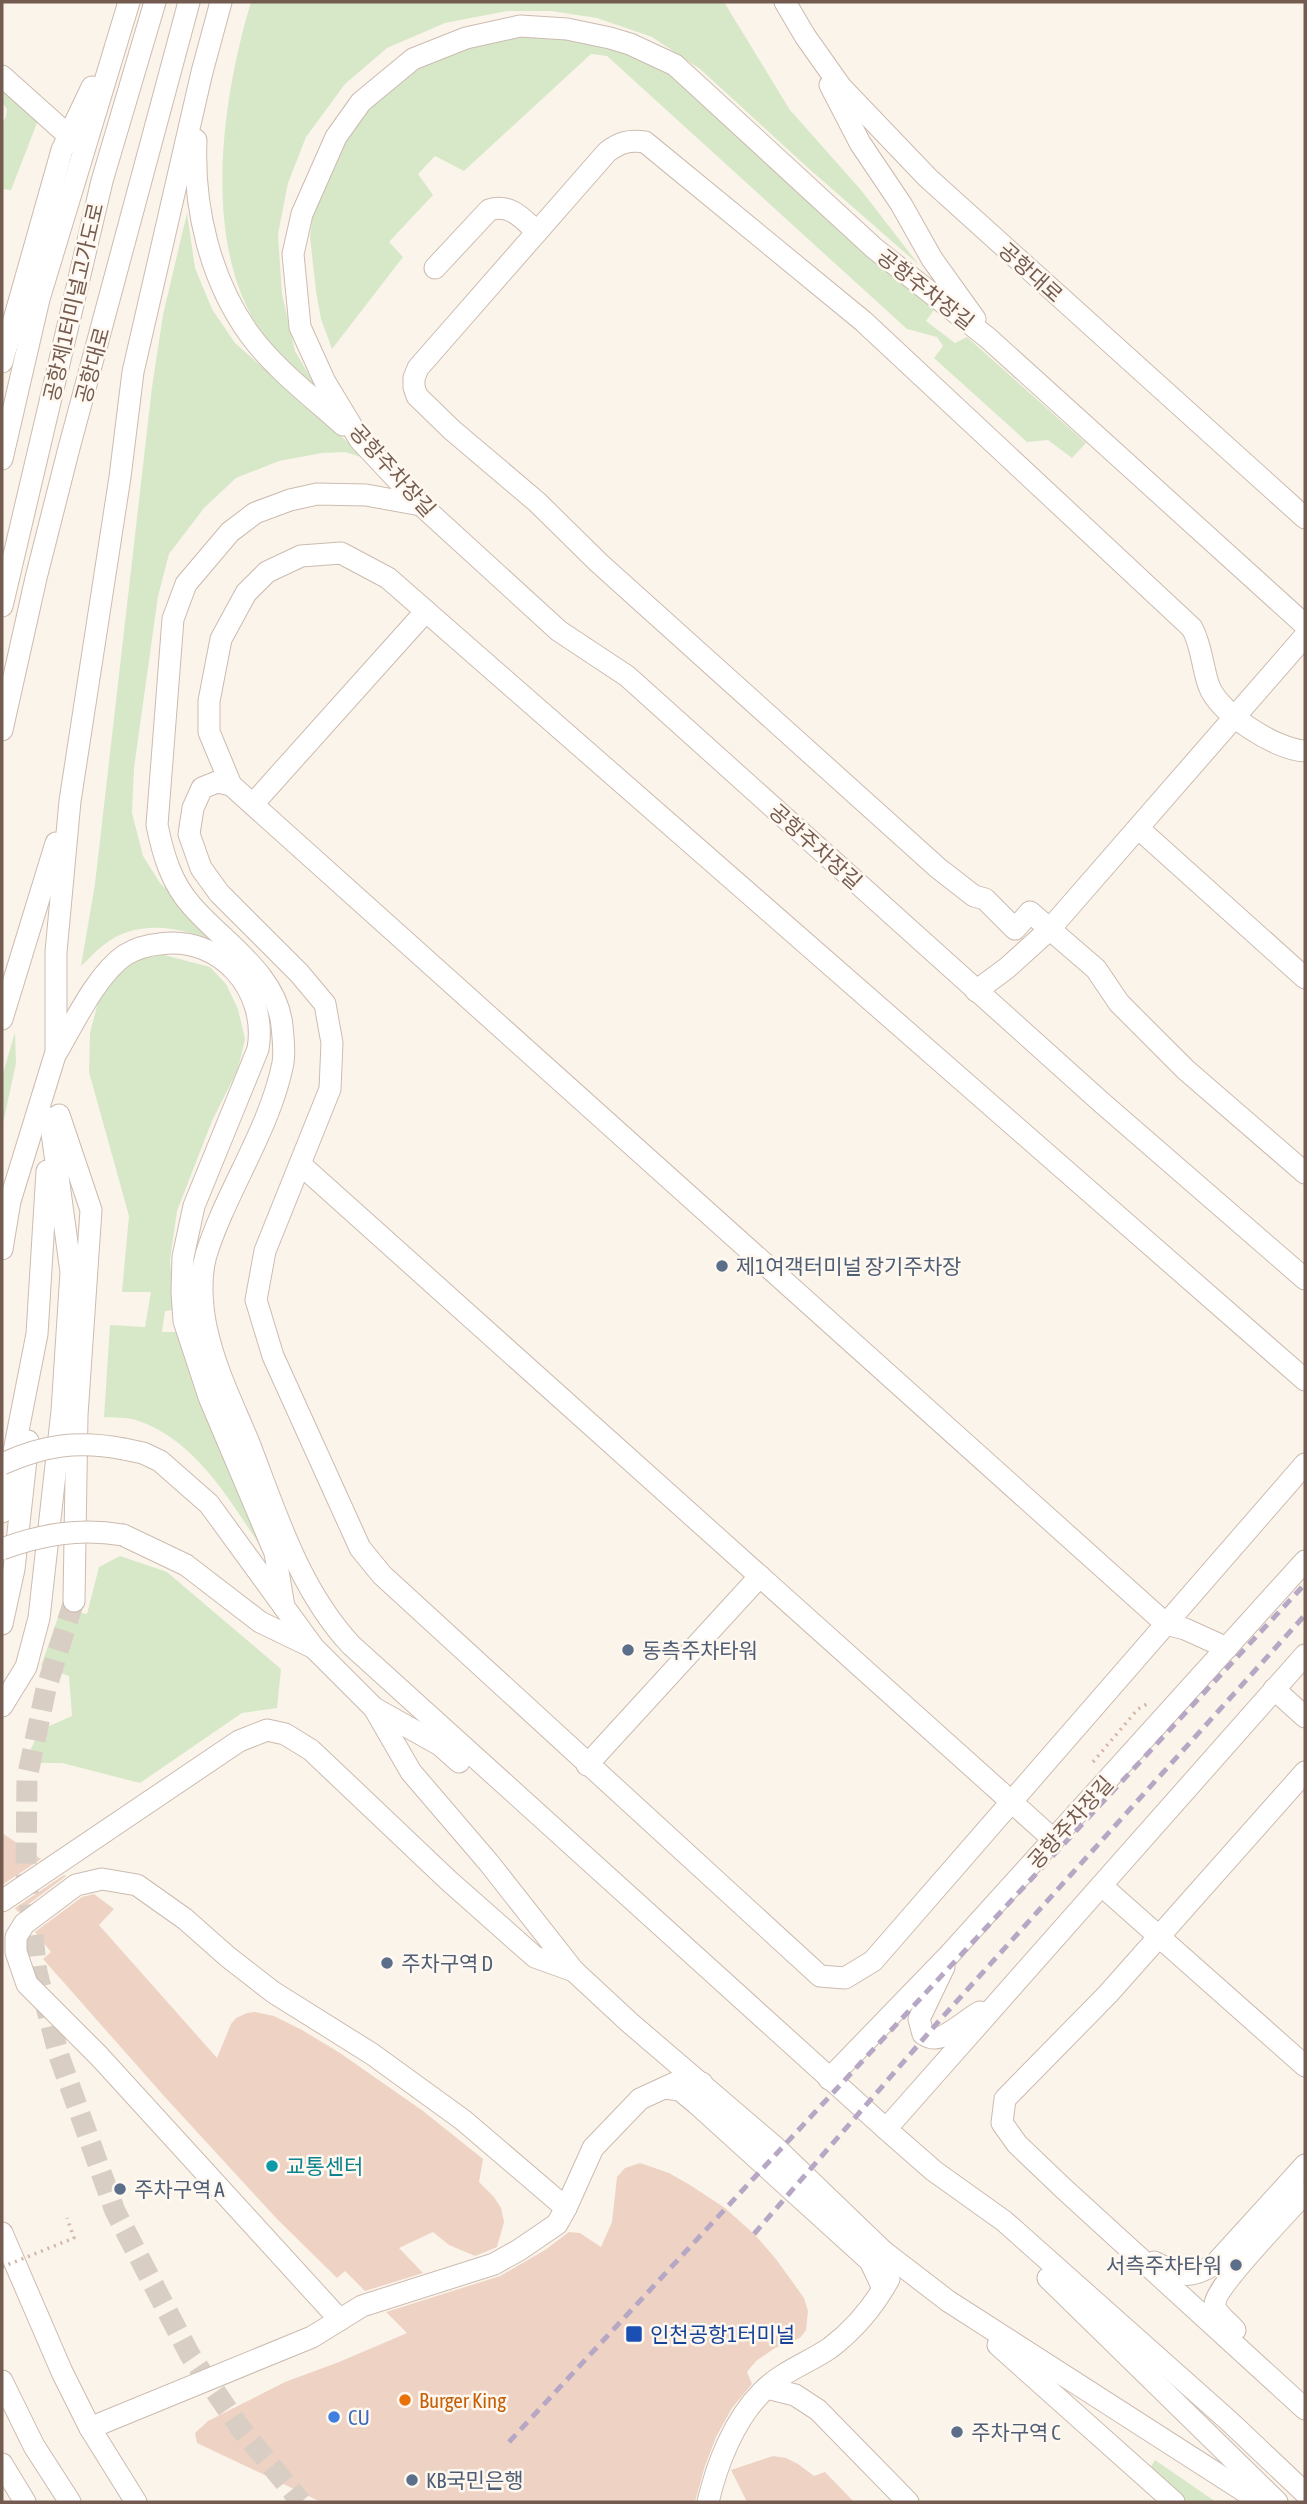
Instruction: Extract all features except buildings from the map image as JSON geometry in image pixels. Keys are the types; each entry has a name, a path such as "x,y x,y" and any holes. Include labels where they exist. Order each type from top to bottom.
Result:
{"street":[{"name":"공항제1터미널고가도로","path":"2,606 102,181 155,2"},
{"name":"공항대로","path":"2,730 69,448 189,2"},
{"path":"2,1249 10,1201 56,1052 56,952 69,801 120,477 133,372 220,2"},
{"name":"공항대로","path":"785,2 841,87 928,178 1305,518"},
{"path":"2,362 59,162 127,10"},
{"path":"2,459 39,299 127,10"},
{"name":"공항주차장길","path":"1305,625 988,338 874,248 675,65 630,44 610,38 567,29 520,26 466,38 414,59 361,102 336,137 302,214 293,254 300,327 325,382 360,440 421,505 559,631 627,676 976,991 1305,1279"},
{"path":"805,36 860,144 901,204 932,259 988,338"},
{"path":"202,72 196,128 197,184 208,246 226,293 251,336 270,358 360,440"},
{"path":"2,76 69,136"},
{"path":"1305,751 1294,751 1258,733 1235,717 1209,688 1198,640 1192,628 863,321 645,142 630,140 607,152 418,368 414,387 417,396 462,439 537,502 607,570 938,868 974,896 985,899 1015,929 1030,912 1096,969 1119,1003 1186,1070 1305,1173"},
{"path":"435,268 489,211 499,207 513,210 537,232"},
{"path":"421,505 366,495 317,494 290,500 255,513 230,532 186,584 173,619 157,825 163,857 177,886 191,906 259,975 275,997 282,1024 284,1061 273,1097 205,1257 202,1301 208,1339 281,1524 311,1592 332,1624 351,1645 621,1892 934,2171 1004,2221 1229,2421 1305,2493"},
{"path":"1227,1648 1185,1629 1166,1624 231,785 209,732 209,701 221,639 246,593 267,572 301,556 341,553 388,578 1305,1380"},
{"path":"253,804 426,611"},
{"path":"976,991 1007,968 1049,930 1305,636"},
{"path":"231,785 217,782 202,788 193,808 189,834 201,868 219,893 299,973 325,1004 332,1044 330,1089 265,1251 256,1300 273,1356 360,1548 382,1575 820,1976 845,1978 873,1961 1305,1464"},
{"path":"2,1019 69,801"},
{"path":"1138,828 1305,978"},
{"path":"56,1052 109,969 125,955 145,947 178,943 212,952 241,976 252,995 259,1023 258,1049 194,1206 183,1257 182,1300 189,1339 209,1397 275,1553 285,1607"},
{"path":"2,1706 26,1667 39,1618 62,1411 71,1272 50,1118 48,1083"},
{"path":"48,1083 91,1210 77,1415 74,1601"},
{"path":"2,1624 20,1528 43,1270 50,1118"},
{"path":"299,1164 1054,1840"},
{"path":"2,1512 37,1334"},
{"path":"2,1464 25,1454 76,1443 99,1444 143,1453 160,1461 209,1504 314,1648 374,1708 411,1772 489,1863 574,1970 630,2023 775,2147 883,2251 948,2301 1174,2502"},
{"path":"2,1549 39,1536 68,1532 98,1531 123,1535 186,1565 260,1622 314,1648"},
{"name":"공항주차장길","path":"829,2079 949,1955 1305,1561"},
{"path":"587,1765 760,1576"},
{"path":"886,2129 1305,1655"},
{"path":"1274,1689 1305,1717"},
{"path":"374,1708 440,1745 505,1804 621,1892"},
{"path":"2,1901 239,1741 267,1730 285,1734 312,1750 448,1880 535,1956 574,1970"},
{"path":"1305,1772 1108,1994 1005,2099 1002,2123 1017,2144 1305,2409"},
{"path":"27,1984 16,1952 16,1937 24,1924 76,1885 102,1879 137,1885 185,1919 273,1992 372,2054 463,2120 566,2208"},
{"path":"1102,1886 1305,2066"},
{"path":"949,1955 919,2019 923,2034 934,2038 949,2033 962,2021 998,2002"},
{"path":"2,1967 27,1984 125,2083 340,2320"},
{"path":"90,2428 312,2337 362,2306 494,2264 519,2250 556,2224 593,2148 640,2099 679,2081 702,2083"},
{"path":"666,2088 680,2090 697,2104 870,2261 881,2284 878,2299"},
{"path":"1134,2253 1183,2276 1197,2275 1215,2264 1305,2165"},
{"path":"1256,2364 1245,2340 1217,2311 1215,2304 1228,2279 1305,2193"},
{"path":"974,2200 1008,2239 1277,2502"},
{"path":"2,2234 49,2345 90,2428 136,2502"},
{"path":"708,2502 714,2476 737,2427 767,2388 794,2367 829,2348 859,2323 878,2299 889,2279 883,2251"},
{"path":"948,2301 1261,2502"},
{"path":"2,2381 34,2446 70,2502"},
{"path":"767,2388 795,2395 818,2410 908,2502"},
{"path":"2,2464 25,2502"}],"path":[{"path":"2,2267 74,2238 66,2218"}],"green space":[{"path":"251,2 724,2 790,110 861,190 919,265 700,69 652,37 597,18 551,11 507,11 445,23 387,48 345,84 306,137 288,183 278,234 282,294 295,351 316,387 281,355 263,334 243,299 230,259 224,216 225,126 232,82"},
{"path":"532,32 607,42 673,75 934,310 926,321 955,343 967,337 1086,443 1072,458 1048,440 1027,442 934,358 943,346 937,337 907,329 607,56 591,54 464,171 435,156 418,174 433,195 389,242 403,257 332,349 321,319 310,237 314,205 326,173 359,115 428,58"},
{"path":"2,68 44,105 11,190 2,189 2,123 7,109 2,103"},
{"path":"187,213 195,268 212,309 235,343 367,459 345,452 322,453 279,461 236,478 204,508 169,554 158,596 134,768 132,813 143,856 160,883 219,944 191,933 147,928 118,936 102,946 81,966 95,884 152,387 163,315"},
{"path":"164,955 210,967 226,984 238,1009 245,1039 238,1069 212,1121 177,1211 170,1260 174,1310 165,1311 162,1332 178,1332 259,1544 207,1471 175,1441 136,1420 104,1417 110,1325 145,1327 151,1292 122,1292 129,1216 89,1072 90,1033 101,991 122,969 141,958"},
{"path":"15,1032 16,1063 2,1128 2,1077"},
{"path":"120,1556 167,1572 281,1669 277,1708 242,1713 140,1783 62,1763 24,1763 40,1730 72,1716 69,1676 41,1666 61,1609 87,1614 99,1567"},
{"path":"1155,2460 1216,2502 1186,2502 1149,2470"}],"tunnel":[{"path":"74,1601 46,1689 27,1778 26,1873 37,1972 59,2056 115,2211 190,2355 241,2429 301,2502"}],"railway":[{"path":"509,2442 1305,1584"},
{"path":"754,2234 939,2021 1305,1615"}],"place":[{"name":"제1여객터미널 장기주차장","path":"722,1266"},
{"name":"동측주차타워","path":"628,1650"},
{"name":"주차구역 D","path":"387,1963"},
{"name":"교통센터","path":"272,2166"},
{"name":"주차구역 A","path":"120,2189"},
{"name":"서측주차타워","path":"1236,2265"},
{"name":"인천공항1터미널","path":"634,2334"},
{"name":"Burger King","path":"405,2400"},
{"name":"CU","path":"334,2417"},
{"name":"주차구역 C","path":"957,2432"},
{"name":"KB국민은행","path":"412,2480"}]}
